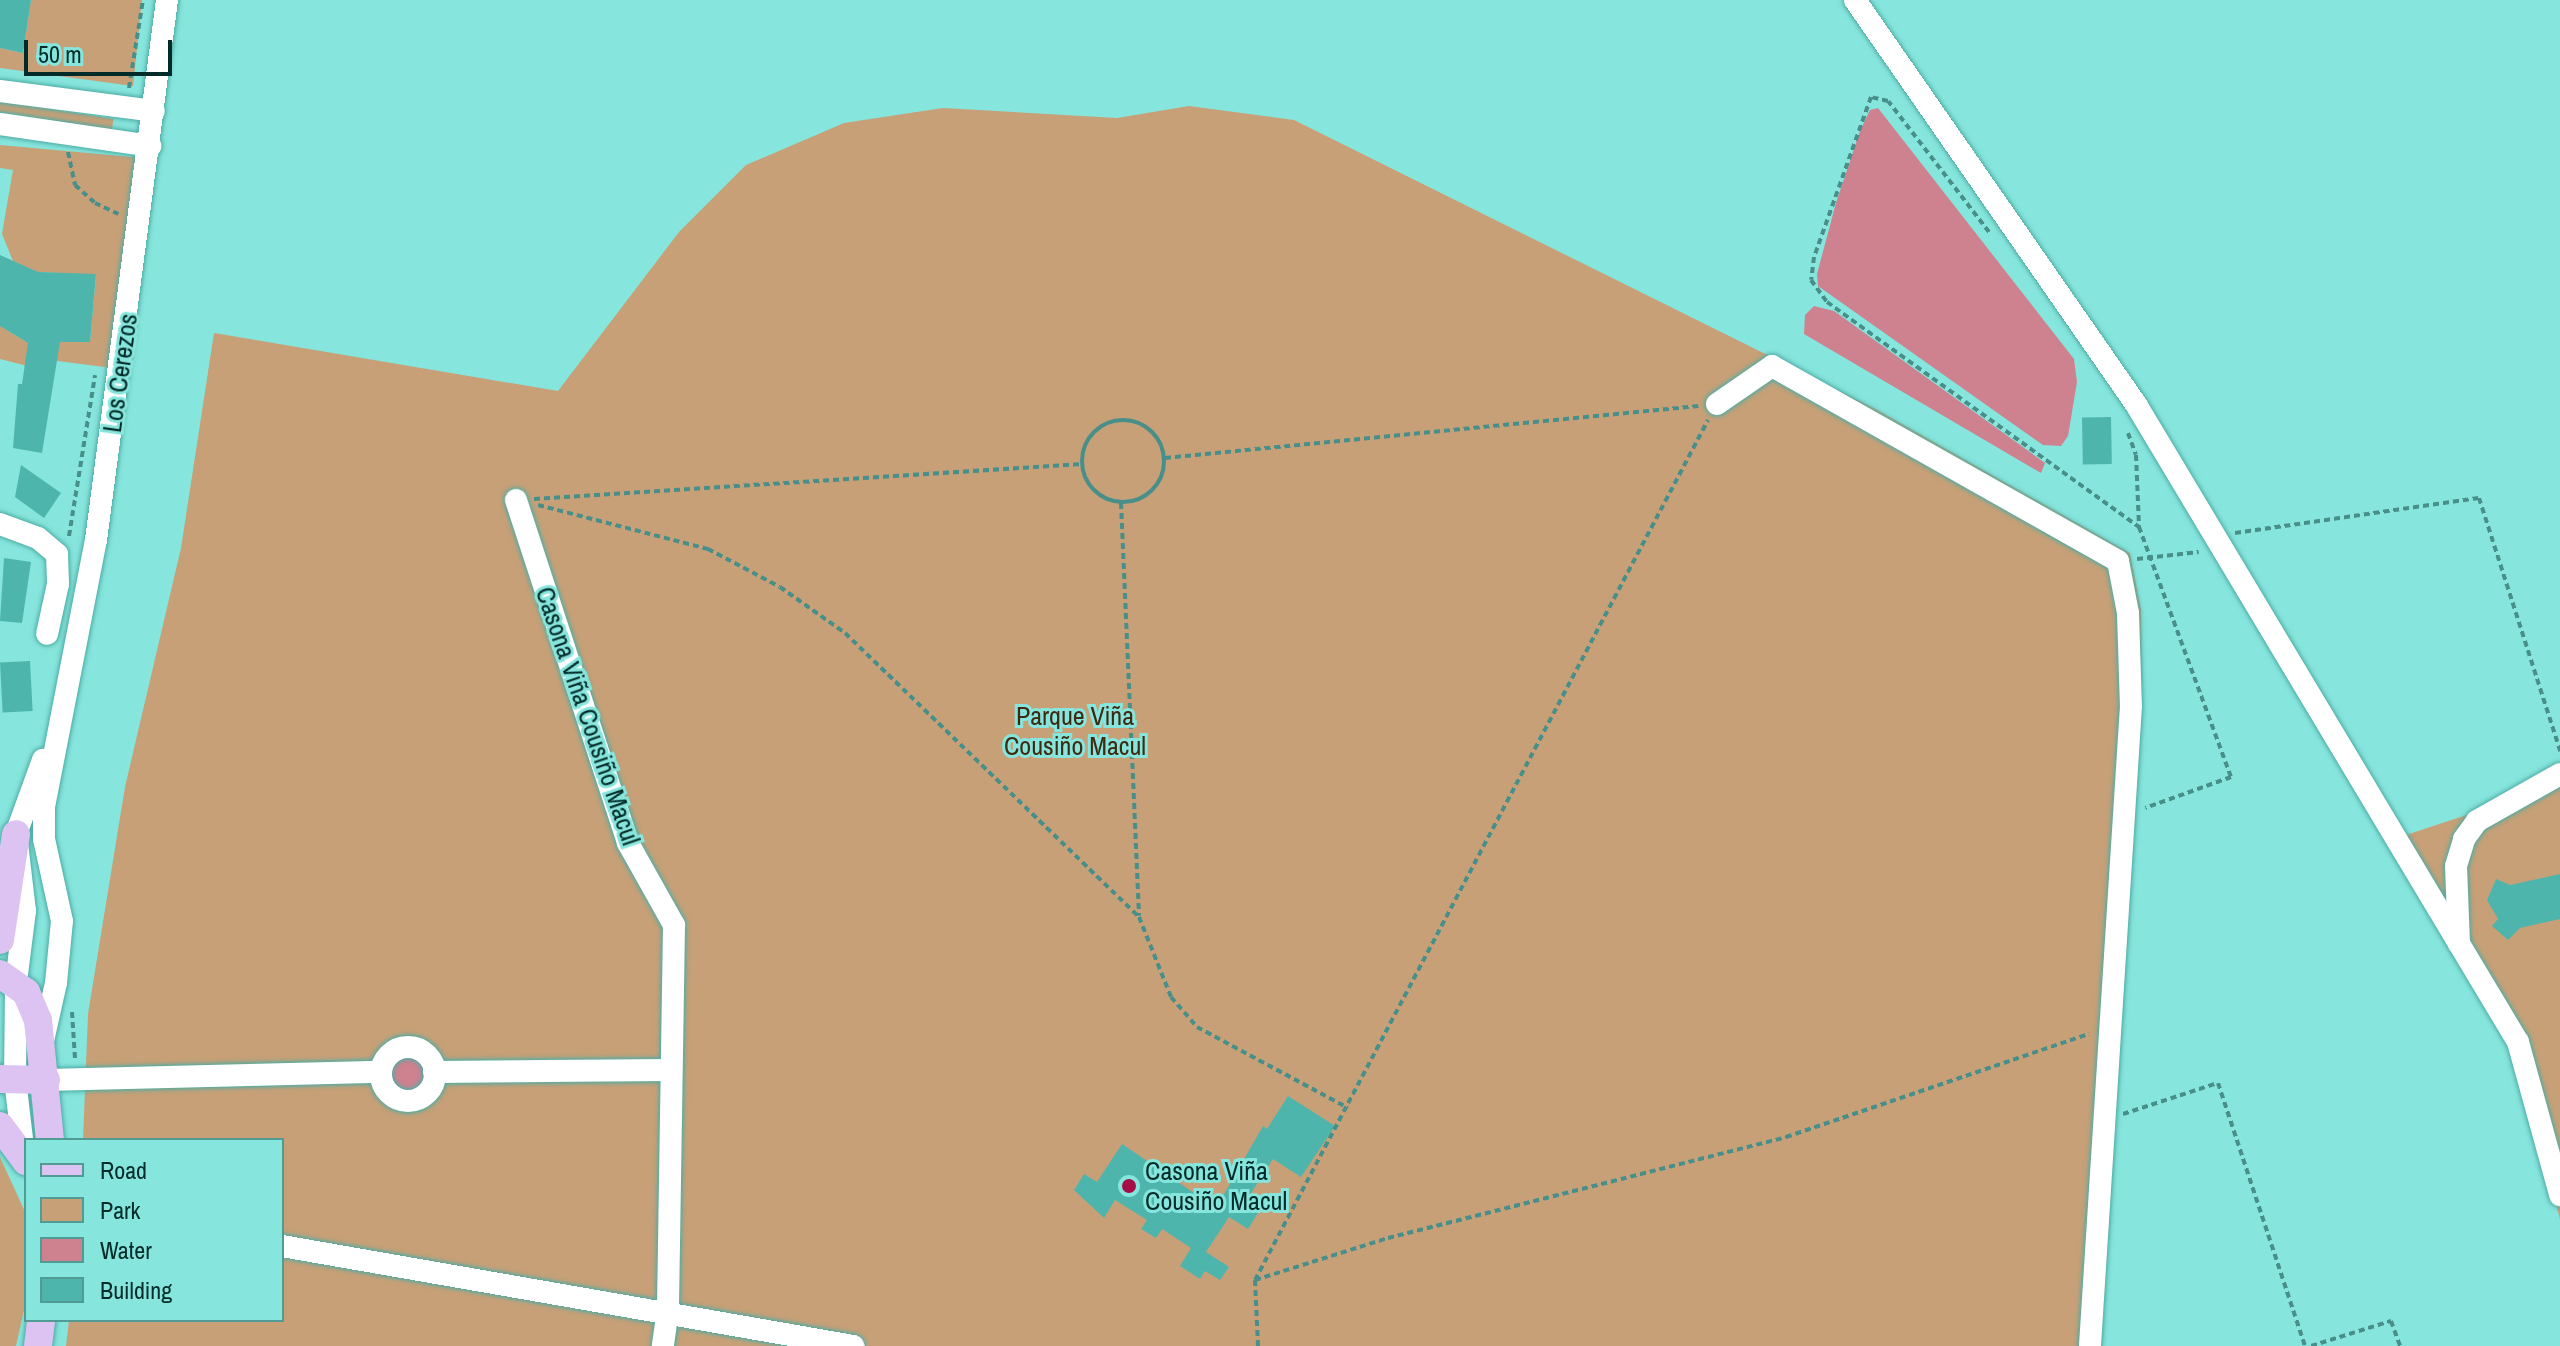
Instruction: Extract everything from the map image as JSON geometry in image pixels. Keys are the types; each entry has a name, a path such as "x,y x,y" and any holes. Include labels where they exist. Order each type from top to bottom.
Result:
{"main road":[{"path":"0,940 16,834"},
{"path":"8,978 33,1005 43,1042 50,1138"},
{"path":"7,1079 46,1080"},
{"path":"0,1126 24,1157"},
{"path":"38,1346 41,1322"}],"street":[{"name":"Los Cerezos","path":"43,1042 56,983 62,921 43,822 54,742 71,679 96,540 167,0"},
{"path":"1855,0 2137,406 2518,1042 2560,1195"},
{"path":"0,91 154,111"},
{"path":"0,124 150,146"},
{"path":"1717,404 1772,366 2118,561 2128,613 2131,706 2090,1346"},
{"name":"Casona Viña Cousiño Macul","path":"516,500 628,843 674,925 668,1309 663,1346"},
{"path":"0,524 38,538 57,554 56,599 47,634"},
{"name":"Los Cerezos","path":"24,1154 7,1079 8,978 25,911 16,834 54,742"},
{"path":"2459,945 2456,866 2464,839 2477,821 2560,774"},
{"path":"407,1047 424,1052 434,1072 428,1092 404,1101 388,1093 381,1072 391,1053 407,1047"},
{"path":"434,1072 671,1070"},
{"path":"46,1080 381,1072"},
{"path":"284,1246 668,1309 853,1346"}],"path":[{"path":"119,108 133,82 143,0"},
{"path":"1992,236 1888,101 1871,97 1828,215 1811,280 1827,302 2139,527"},
{"path":"78,146 68,145 75,185 95,203 125,217 124,204"},
{"path":"68,544 97,360"},
{"path":"1165,458 1717,404"},
{"path":"1258,1346 1255,1280 1717,404"},
{"path":"1128,419 1153,432 1165,458 1157,485 1135,501 1121,503 1098,494 1082,464 1089,436 1100,426 1128,419"},
{"path":"2124,816 2231,777 2139,527 2136,455 2126,429"},
{"path":"516,500 1082,464"},
{"path":"2118,561 2222,549 2230,534 2479,498 2560,751"},
{"path":"516,500 668,535 780,587 883,667 1139,917"},
{"path":"1121,503 1139,917 1171,997 1197,1027 1348,1108"},
{"path":"72,1010 76,1079"},
{"path":"1255,1280 1388,1238 1786,1137 2111,1027"},
{"path":"2105,1121 2218,1083 2308,1346 2391,1321 2400,1346"}],"green space":[{"path":"31,0 142,0 133,86 0,68 0,48 23,53"},
{"path":"0,101 114,119 112,130 0,112"},
{"name":"Parque Viña Cousiño Macul","path":"1189,106 1294,120 1874,408 2130,553 2141,609 2142,707 2101,1346 66,1346 69,1322 284,1322 284,1138 83,1138 88,1014 125,787 181,548 214,333 558,391 679,232 746,165 844,123 943,108 1117,118"},
{"path":"0,145 143,158 112,368 50,360 43,370 0,359 0,326 25,341 90,342 96,275 37,272 13,261 2,234 13,170 0,168"},
{"path":"2560,779 2560,1219 2514,1058 2400,837 2557,785"},
{"path":"0,1157 24,1210 24,1310 16,1346 0,1346"}],"water":[{"path":"1878,108 2074,359 2077,382 2068,436 2061,446 2043,445 1818,286 1817,274 1836,203 1860,131 1870,110"},
{"path":"1814,306 1834,311 2045,463 2041,473 1804,334 1805,315"},
{"path":"408,1055 422,1060 427,1074 422,1088 408,1093 394,1088 389,1074 394,1060"}],"building":[{"path":"0,0 31,0 23,53 0,48"},
{"path":"0,255 38,272 96,274 90,342 60,342 42,453 13,448 18,384 22,384 28,343 0,326"},
{"path":"2111,417 2112,464 2083,464 2082,418"},
{"path":"21,465 61,493 44,518 15,497"},
{"path":"4,558 31,562 22,623 0,621"},
{"path":"30,661 33,711 3,713 0,663"},
{"path":"2560,874 2560,919 2520,928 2508,940 2492,926 2498,919 2487,900 2496,879 2510,885"},
{"name":"Casona Viña Cousiño Macul","path":"1288,1096 1335,1126 1301,1177 1273,1159 1244,1204 1258,1213 1248,1229 1229,1217 1206,1252 1229,1267 1220,1280 1205,1271 1200,1279 1180,1266 1191,1248 1162,1229 1156,1238 1141,1229 1147,1220 1115,1200 1104,1218 1074,1190 1084,1174 1097,1182 1122,1144 1216,1208 1263,1126 1267,1129"}],"place":[{"name":"Casona Viña Cousiño Macul","path":"1129,1186"}]}
